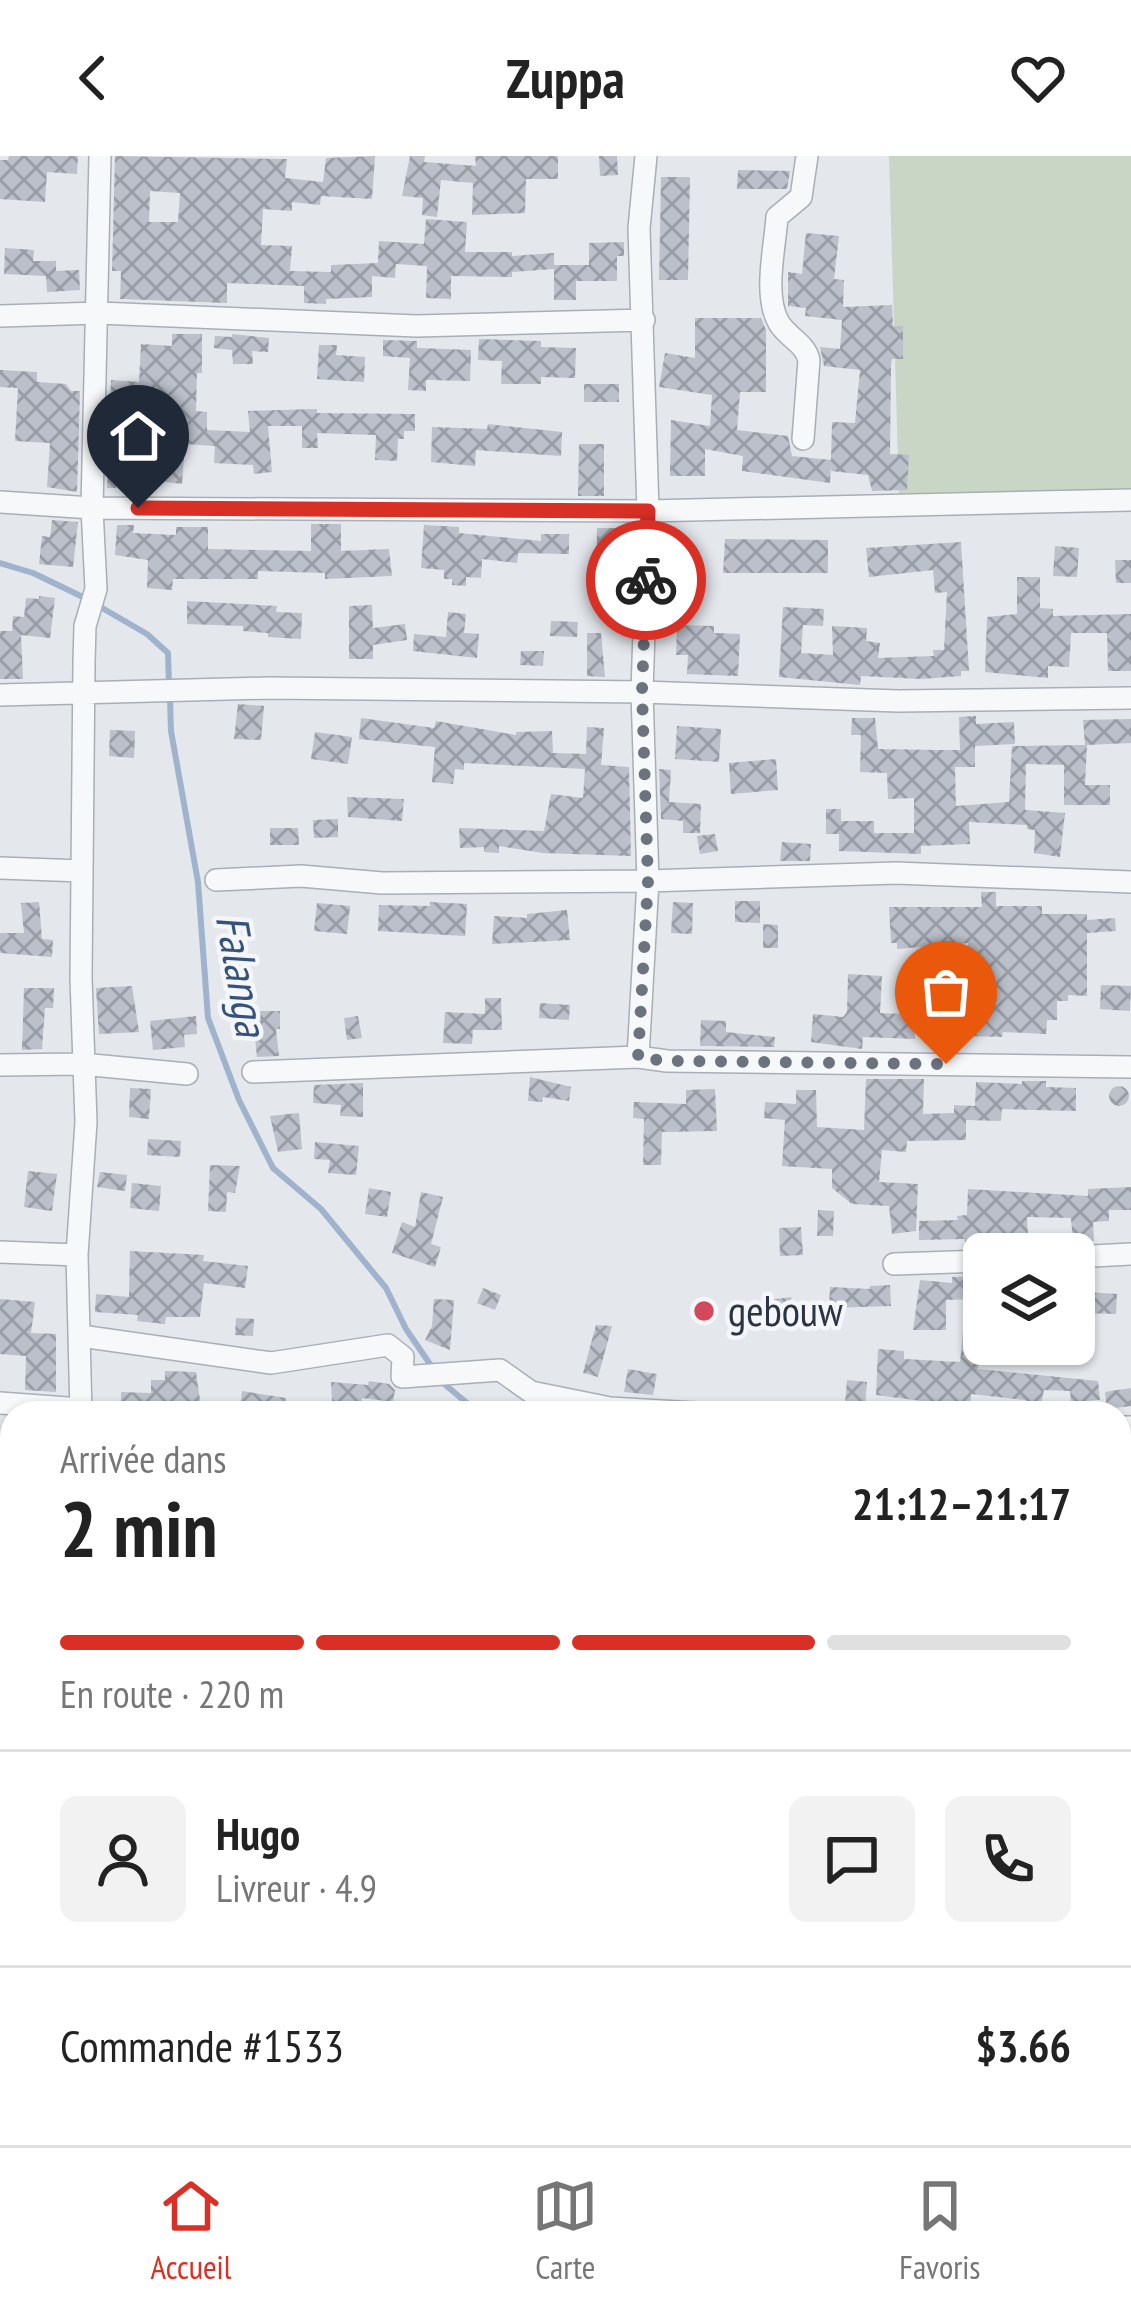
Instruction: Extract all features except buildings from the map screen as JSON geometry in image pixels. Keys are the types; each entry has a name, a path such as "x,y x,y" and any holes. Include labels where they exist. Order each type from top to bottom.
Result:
{"street":[{"path":"81,1401 77,1255 86,1122 83,694 85,626 96,589 92,508 100,156"},
{"path":"638,1058 648,881 642,692 648,511 639,228 646,156"},
{"path":"803,439 809,360 806,350 776,318 772,295 777,217 801,197 808,156"},
{"path":"0,316 99,313 417,326 644,320"},
{"path":"0,502 92,508 648,511 1131,500"},
{"path":"0,695 642,692 898,701 1131,698"},
{"path":"0,868 82,871"},
{"path":"216,880 301,876 382,883 648,881 896,873 1131,882"},
{"path":"253,1072 638,1058 1131,1066"},
{"path":"0,1065 82,1064 187,1073"},
{"path":"0,1252 77,1255"},
{"path":"1095,1256 1131,1254"},
{"path":"894,1264 963,1262"},
{"path":"81,1336 271,1363 388,1345 403,1357 402,1377 500,1370 531,1392 575,1401"}],"green space":[{"path":"889,156 1131,156 1131,491 899,495"}],"waterway":[{"name":"Falanga","path":"0,563 85,598"},
{"name":"Falanga","path":"97,605 147,634 168,653 169,685"},
{"name":"Falanga","path":"170,699 171,731 198,882 208,1018 239,1100 273,1168 321,1209 386,1288 432,1367"},
{"name":"Falanga","path":"443,1383 465,1401"}],"way so far":[{"path":"646,580 642,692 648,881 638,1058 946,1064"}],"place":[{"name":"gebouw","path":"704,1311"}],"route":[{"path":"138,508 648,511 646,580"}]}
